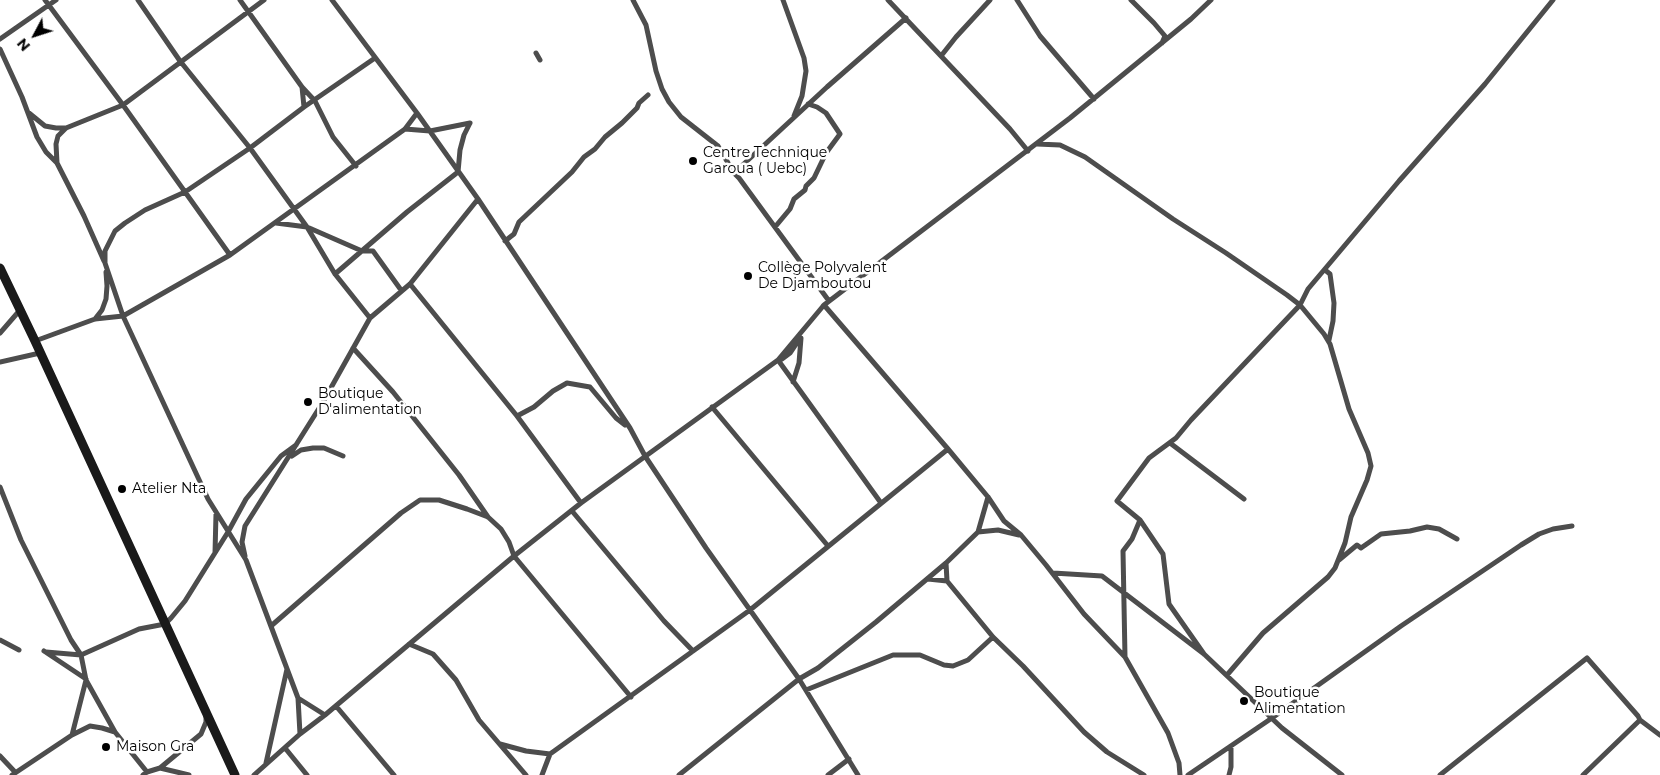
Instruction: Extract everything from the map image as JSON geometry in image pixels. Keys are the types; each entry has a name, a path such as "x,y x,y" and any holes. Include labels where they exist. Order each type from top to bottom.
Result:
{"main road":[{"path":"0,268 36,341 235,775"}],"street":[{"path":"0,39 46,2 56,0"},
{"path":"138,0 180,61 250,148 307,227 335,274 370,318"},
{"path":"240,0 302,87 315,101 333,137 356,166"},
{"path":"27,111 45,126 66,128 123,105 264,0"},
{"path":"332,0 417,113 478,199 630,428 645,456 706,548 800,680 858,775"},
{"path":"634,0 646,25 656,71 666,96 681,117 718,146 734,173 740,178 829,301"},
{"path":"783,0 804,58 806,71 802,96 793,118"},
{"path":"888,0 1010,129 1028,151"},
{"path":"941,56 990,0"},
{"path":"1017,0 1040,36 1094,99"},
{"path":"1131,0 1165,36 1162,43"},
{"path":"779,361 824,305 1094,99 1191,19 1210,0"},
{"path":"1204,654 1168,604 1164,554 1140,520 1117,501 1149,458 1170,443 1300,305 1308,289 1485,84 1553,0"},
{"path":"46,2 123,105 230,255"},
{"path":"734,173 808,104 906,18"},
{"path":"0,49 37,138 57,164 84,216 105,263 123,316 216,513 246,560"},
{"path":"536,53 540,60"},
{"path":"95,319 102,310 106,299 105,251 109,241 120,227 145,210 185,192 250,148 304,107 375,58"},
{"path":"302,87 304,107"},
{"path":"505,240 514,234 519,222 578,166 584,156 595,149 605,137 637,108 639,102 648,95"},
{"path":"776,227 790,209 794,199 805,190 806,186 814,178 826,153 840,134 826,113 808,104"},
{"path":"36,341 95,319 123,316 230,255 405,129 417,113"},
{"path":"335,274 407,212 458,172 460,150 470,123 430,131 405,129"},
{"path":"57,164 56,144 58,136 66,128"},
{"path":"1037,144 1060,145 1085,157 1172,219 1226,253 1300,305 1328,341 1352,417 1368,453 1370,466 1367,480 1351,517 1336,568 1263,633 1226,675"},
{"path":"300,734 298,698 246,560 242,542 246,526 323,402 370,318 410,284 478,199"},
{"path":"276,223 307,227 362,251 372,251 401,290"},
{"path":"1324,270 1330,274 1334,302 1333,321 1328,341"},
{"path":"410,284 517,416 582,503"},
{"path":"254,775 300,734 514,556 712,406 790,353 824,305"},
{"path":"824,305 948,449 1004,521 1020,535 1084,614 1125,656 1168,733 1179,763 1180,775"},
{"path":"0,333 20,310"},
{"path":"793,382 799,363 801,336"},
{"path":"353,348 393,392 460,475 488,517 501,529 509,542 514,556 631,697"},
{"path":"0,362 40,353"},
{"path":"779,361 881,503"},
{"path":"517,416 534,407 553,391 567,383 590,387 616,418 630,428"},
{"path":"712,406 828,546"},
{"path":"86,680 44,651 81,655 139,629 165,624 185,601 246,499 281,456 298,442"},
{"path":"1170,443 1244,499"},
{"path":"288,460 301,450 313,448 324,448 343,456"},
{"path":"542,775 550,754 750,610 948,449"},
{"path":"0,487 20,540 81,655 86,680 115,732 145,773 160,768 201,734 206,722 206,714"},
{"path":"679,775 876,622 946,563 978,532 988,498"},
{"path":"271,626 401,513 420,500 439,500 488,517"},
{"path":"572,511 664,621 693,651"},
{"path":"215,553 216,513"},
{"path":"1125,656 1122,551 1132,539 1140,520"},
{"path":"1188,775 1521,544 1553,529 1572,526"},
{"path":"1338,560 1357,545 1361,548 1381,534 1427,527 1439,529 1457,539"},
{"path":"978,532 998,530 1020,535"},
{"path":"946,563 948,581 993,637 1023,666 1084,732 1107,752 1144,775"},
{"path":"1053,574 1102,576 1204,654 1272,718 1342,775"},
{"path":"928,579 948,581"},
{"path":"806,690 893,654 920,655 944,665 962,664 993,637"},
{"path":"0,640 19,650"},
{"path":"409,644 433,654 456,680 479,720 526,775"},
{"path":"1440,775 1587,658 1640,720 1660,735"},
{"path":"266,764 287,668"},
{"path":"72,734 86,680"},
{"path":"298,698 325,715"},
{"path":"336,706 394,775"},
{"path":"1583,775 1640,720"},
{"path":"0,756 14,774 72,734 90,726 115,732"},
{"path":"498,743 526,752 550,754"},
{"path":"1229,775 1231,746"},
{"path":"285,748 307,775"},
{"path":"828,775 848,759"},
{"path":"160,768 190,775"}],"place":[{"name":"Centre Technique Garoua ( Uebc)","path":"693,161"},
{"name":"Collège Polyvalent De Djamboutou","path":"748,276"},
{"name":"Boutique D'alimentation","path":"308,402"},
{"name":"Atelier Nta","path":"122,489"},
{"name":"Boutique Alimentation","path":"1244,701"},
{"name":"Maison Gra","path":"106,747"}]}
